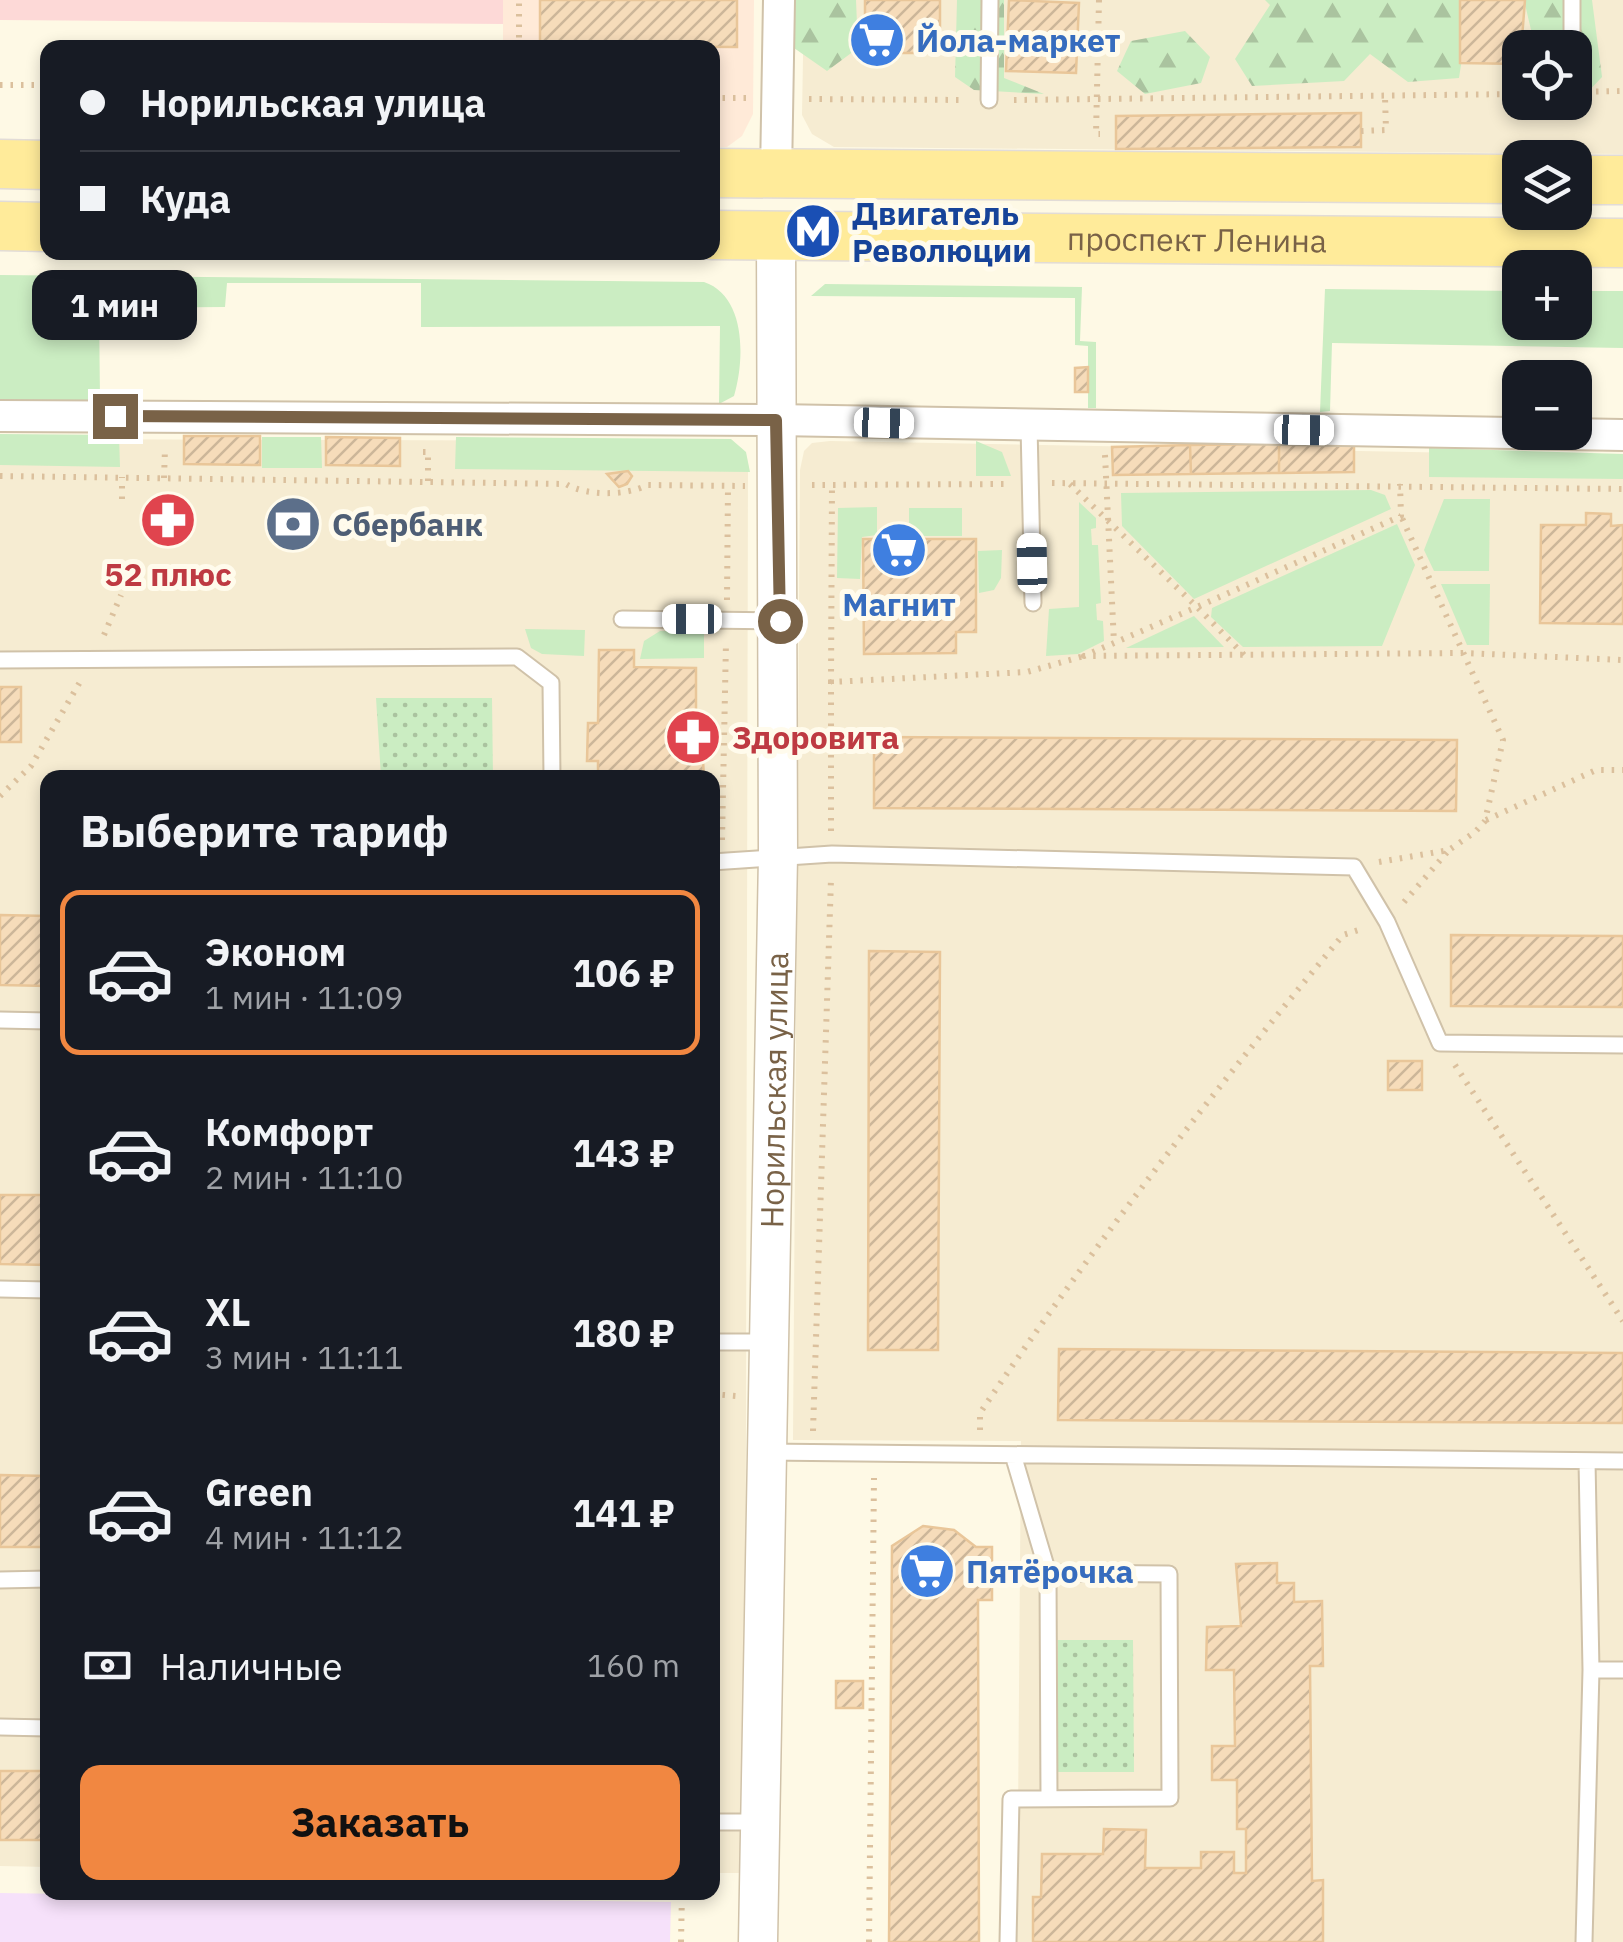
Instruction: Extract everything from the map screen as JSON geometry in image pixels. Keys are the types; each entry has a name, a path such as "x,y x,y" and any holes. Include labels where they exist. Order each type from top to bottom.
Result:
{"main road":[{"path":"0,164 40,164"},
{"name":"проспект Ленина","path":"720,173 1502,180"},
{"path":"1592,180 1623,180"},
{"path":"0,226 40,227"},
{"name":"проспект Ленина","path":"720,235 1623,242"}],"street":[{"path":"776,174 779,0"},
{"name":"Норильская улица","path":"758,1942 766,1342 778,856 776,236"},
{"path":"0,416 776,420 1623,435"}],"lane":[{"path":"989,100 990,0"},
{"path":"1572,0 1572,30"},
{"path":"1029,426 1033,603"},
{"path":"622,619 780,621"},
{"path":"0,660 517,657 551,683 552,770"},
{"path":"720,862 832,854 1354,867 1387,922 1440,1044 1623,1045"},
{"path":"0,1020 40,1021"},
{"path":"0,1289 40,1290"},
{"path":"720,1342 766,1342"},
{"path":"766,1452 1014,1458 1623,1461"},
{"path":"1014,1458 1048,1574 1049,1799"},
{"path":"1584,1942 1591,1670 1587,1461"},
{"path":"1008,1942 1011,1799 1170,1798 1169,1574 1048,1574"},
{"path":"0,1580 40,1579"},
{"path":"1591,1670 1623,1670"},
{"path":"0,1727 40,1728"},
{"path":"720,1822 759,1822"}],"path":[{"path":"520,0 520,40"},
{"path":"1099,0 1096,134 1116,133"},
{"path":"0,85 40,85"},
{"path":"1592,92 1623,91"},
{"path":"720,98 1096,100 1502,94"},
{"path":"1361,130 1386,130 1385,97"},
{"path":"164,478 165,449 184,449"},
{"path":"414,452 428,452 428,481"},
{"path":"1372,471 1372,484"},
{"path":"122,477 122,500"},
{"path":"1069,483 1244,654"},
{"path":"1106,483 1114,643"},
{"path":"1400,484 1401,516 1504,740 1485,821"},
{"path":"813,1452 832,854 832,485"},
{"path":"720,789 728,486"},
{"path":"831,682 1027,672 1084,656 1401,516"},
{"path":"0,796 31,766 92,662 121,596"},
{"path":"1084,656 1464,653 1623,660"},
{"path":"980,1456 980,1413 1056,1300 1228,1073 1343,935 1387,922 1449,850 1485,821 1596,770 1623,770"},
{"path":"1354,867 1449,850"},
{"path":"1440,1044 1623,1321"},
{"path":"870,1942 874,1454"},
{"path":"682,1900 682,1942"}],"shaded area":[{"path":"0,0 503,0 503,24 0,20"},
{"path":"503,0 754,0 753,114 742,136 727,147 720,147 720,40 503,40"},
{"path":"804,0 1623,0 1623,154 1592,154 1592,140 1502,140 1502,153 834,147 812,134 802,115"},
{"path":"0,439 725,441 748,466 745,1873 720,1873 720,770 40,770 40,1867 0,1866"},
{"path":"812,443 1623,456 1623,1942 1017,1942 1021,1441 793,1440 800,470 804,451"},
{"path":"0,1893 40,1894 40,1900 671,1902 670,1942 0,1942"}],"green space":[{"path":"794,0 856,0 858,48 827,71 794,48"},
{"path":"957,0 1004,0 1004,78 1044,94 974,90 955,77"},
{"path":"1265,0 1471,0 1459,78 1408,82 1370,54 1344,81 1252,86 1235,59 1270,5"},
{"path":"1524,0 1592,0 1602,77 1592,88 1592,30 1531,30"},
{"path":"1185,31 1210,57 1201,83 1145,94 1117,71 1131,41"},
{"path":"0,275 704,282 718,289 735,314 740,347 738,381 734,396 719,404 720,326 421,327 421,283 227,283 225,307 99,308 100,400 0,400"},
{"path":"825,284 1082,287 1080,341 1096,342 1096,408 1088,408 1088,346 1075,345 1075,298 811,296"},
{"path":"1325,289 1502,291 1502,340 1592,340 1592,291 1623,291 1623,348 1332,343 1330,411 1320,412"},
{"path":"0,434 119,435 120,467 0,465"},
{"path":"262,437 321,437 322,468 262,468"},
{"path":"456,437 731,439 746,452 750,472 455,469"},
{"path":"976,441 1002,452 1011,476 976,476"},
{"path":"1429,448 1623,454 1623,479 1429,477"},
{"path":"1371,490 1385,495 1391,509 1194,599 1122,526 1121,493"},
{"path":"1444,499 1490,499 1489,571 1434,571 1424,550"},
{"path":"1079,502 1096,518 1096,528 1091,529 1092,545 1098,545 1101,603 1096,604 1097,620 1103,621 1104,641 1078,654 1046,656 1049,609 1079,607"},
{"path":"877,507 877,535 862,537 860,579 837,578 838,508"},
{"path":"909,508 962,508 962,536 909,536"},
{"path":"1397,524 1415,565 1382,646 1243,647 1211,617 1212,608"},
{"path":"1002,550 1001,578 994,590 979,593 978,551"},
{"path":"1441,584 1490,584 1489,645 1467,645"},
{"path":"1194,616 1224,647 1126,648"},
{"path":"525,629 585,630 584,656 542,654 531,648"},
{"path":"660,631 704,632 704,658 640,659 644,641"},
{"path":"376,698 492,698 493,770 381,770"},
{"path":"1058,1640 1133,1640 1134,1772 1058,1772"}],"building":[{"path":"540,0 737,0 737,47 720,47 720,40 540,40"},
{"path":"865,0 940,0 940,53 865,53"},
{"path":"1009,0 1079,3 1076,73 1006,71"},
{"path":"1460,0 1525,0 1523,30 1502,30 1502,64 1460,63"},
{"path":"1361,113 1361,147 1116,149 1116,116"},
{"path":"47,293 66,295 72,312 61,326 42,323 36,307"},
{"path":"1088,367 1088,392 1075,392 1075,368"},
{"path":"184,436 260,436 260,465 184,464"},
{"path":"326,437 400,438 400,466 326,465"},
{"path":"1279,444 1354,444 1354,472 1279,473"},
{"path":"1279,444 1279,473 1191,474 1190,445"},
{"path":"1190,445 1191,474 1113,475 1112,447"},
{"path":"628,471 632,476 619,487 607,474"},
{"path":"1586,513 1611,514 1611,526 1623,525 1623,624 1540,623 1541,525 1586,525"},
{"path":"863,539 976,539 976,632 956,632 956,653 864,654"},
{"path":"599,650 634,650 634,667 696,668 696,725 701,725 704,770 598,770 598,761 587,761 588,723 598,723"},
{"path":"0,687 21,687 21,742 0,742"},
{"path":"874,737 1457,740 1456,811 874,808"},
{"path":"0,915 40,916 40,986 0,985"},
{"path":"1451,935 1623,936 1623,1007 1451,1006"},
{"path":"869,951 940,952 938,1350 868,1350"},
{"path":"1388,1061 1422,1061 1422,1090 1388,1090"},
{"path":"0,1195 40,1195 40,1265 0,1264"},
{"path":"1059,1349 1623,1353 1623,1423 1058,1420"},
{"path":"0,1475 40,1476 40,1547 0,1547"},
{"path":"923,1526 954,1530 976,1547 992,1547 992,1600 978,1600 979,1942 889,1942 892,1546"},
{"path":"1277,1563 1277,1583 1294,1583 1294,1602 1322,1601 1323,1666 1310,1666 1312,1881 1323,1880 1323,1942 1033,1942 1033,1897 1041,1897 1042,1854 1103,1854 1104,1829 1146,1830 1145,1868 1201,1868 1201,1852 1234,1852 1234,1873 1246,1873 1246,1829 1237,1829 1237,1780 1212,1780 1212,1746 1235,1746 1234,1670 1206,1670 1207,1627 1241,1626 1236,1564"},
{"path":"836,1681 863,1681 863,1708 836,1708"},
{"path":"0,1771 40,1771 40,1840 0,1840"}],"place":[{"name":"Йола-маркет","path":"877,40"},
{"name":"Двигатель Революции","path":"813,231"},
{"name":"52 плюс","path":"168,520"},
{"name":"Сбербанк","path":"293,524"},
{"name":"Магнит","path":"899,550"},
{"name":"Здоровита","path":"693,737"},
{"name":"Пятёрочка","path":"927,1571"}],"route":[{"path":"115,416 776,420 780,621"}]}
